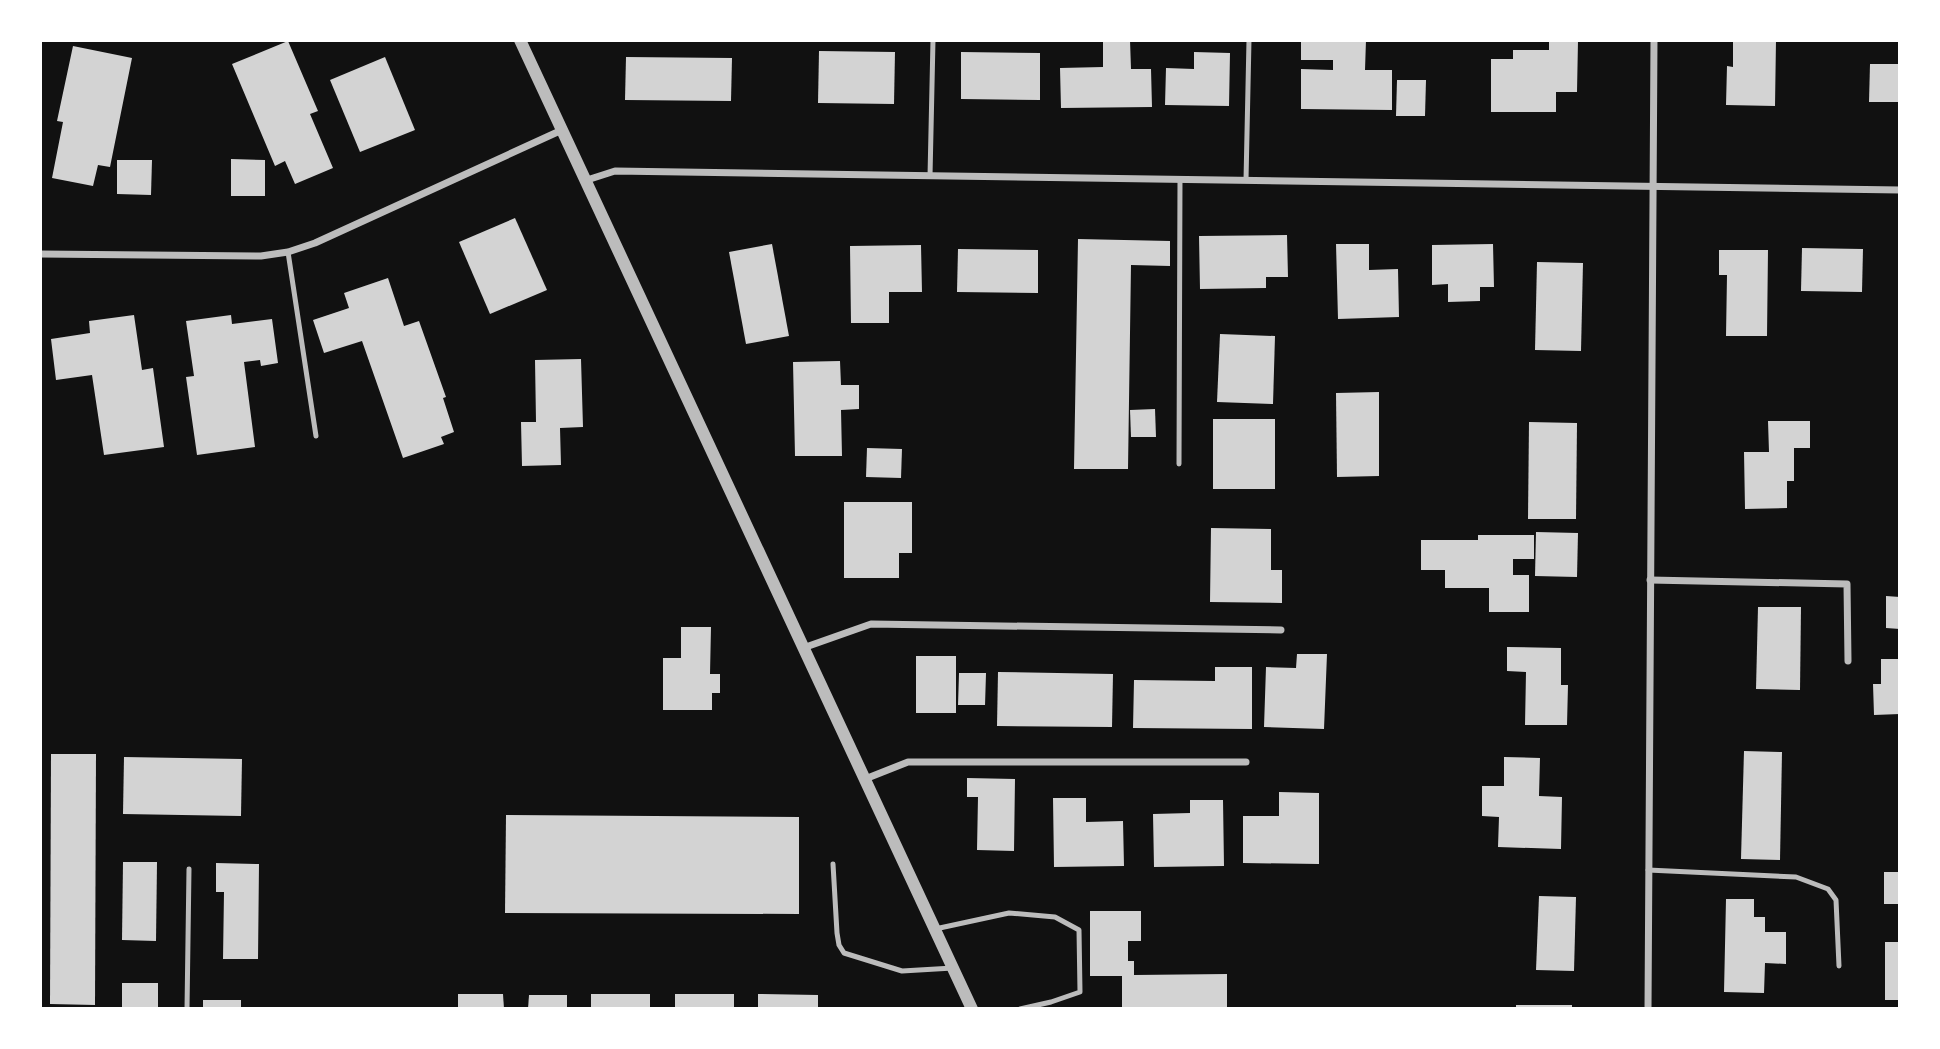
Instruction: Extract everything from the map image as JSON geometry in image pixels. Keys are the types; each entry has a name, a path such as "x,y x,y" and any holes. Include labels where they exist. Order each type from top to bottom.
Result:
{"street":[{"path":"520,40 972,1009"},
{"path":"1648,1009 1654,40"},
{"path":"40,254 261,256 288,252 315,243 562,130"},
{"path":"587,180 615,171 1900,190"},
{"path":"1650,580 1847,584 1848,661"},
{"path":"803,648 871,624 1281,630"},
{"path":"864,779 908,762 1245,762"}],"lane":[{"path":"930,176 933,40"},
{"path":"1246,180 1249,40"},
{"path":"1178,464 1180,179"},
{"path":"288,252 316,436"},
{"path":"833,864 837,933 844,953 902,971 953,968"},
{"path":"187,1009 189,869"},
{"path":"1648,870 1796,877 1828,889 1836,900 1839,966"},
{"path":"935,929 1009,913 1055,917 1079,930 1080,992 1020,1009"}],"building":[{"path":"1103,40 1130,40 1131,69 1151,69 1152,107 1061,108 1060,68 1103,67"},
{"path":"1301,40 1366,40 1365,70 1392,70 1392,110 1301,109 1301,69 1333,70 1333,60 1301,60"},
{"path":"1776,40 1775,106 1726,105 1727,66 1733,67 1733,42"},
{"path":"288,41 318,111 310,114 333,168 295,184 285,161 275,166 232,64"},
{"path":"1549,41 1578,41 1577,92 1556,92 1556,112 1491,112 1491,59 1513,59 1513,50 1549,50"},
{"path":"73,46 132,58 110,167 98,165 93,186 52,178 63,122 57,121"},
{"path":"819,51 895,52 894,104 818,103"},
{"path":"961,52 1040,53 1040,100 961,99"},
{"path":"1194,52 1230,53 1229,106 1165,105 1166,68 1194,69"},
{"path":"385,57 415,130 360,152 330,80"},
{"path":"626,57 732,58 731,101 625,100"},
{"path":"1870,64 1900,64 1900,102 1869,102"},
{"path":"1397,80 1426,80 1425,116 1396,116"},
{"path":"231,159 265,160 265,196 231,196"},
{"path":"117,160 152,160 151,195 117,194"},
{"path":"515,218 547,290 490,314 459,242"},
{"path":"1287,235 1288,277 1266,277 1266,288 1200,289 1199,236"},
{"path":"1078,239 1170,241 1170,266 1131,265 1128,469 1074,469"},
{"path":"772,244 789,336 746,344 729,252"},
{"path":"1336,244 1369,244 1369,270 1398,269 1399,317 1338,319"},
{"path":"1493,244 1494,287 1480,287 1480,301 1448,302 1448,284 1432,285 1432,245"},
{"path":"921,245 922,292 889,292 889,323 851,323 850,246"},
{"path":"1802,248 1863,249 1862,292 1801,291"},
{"path":"958,249 1038,250 1038,293 957,292"},
{"path":"1719,250 1768,250 1767,336 1726,336 1727,275 1719,275"},
{"path":"1537,262 1583,263 1581,351 1535,350"},
{"path":"388,278 404,326 419,321 446,397 443,398 454,432 441,437 444,444 403,458 362,341 324,353 313,320 349,308 344,293"},
{"path":"134,315 142,370 153,368 164,447 104,455 92,375 56,380 51,339 90,333 89,321"},
{"path":"231,315 232,324 272,319 278,363 261,366 260,360 244,362 255,447 197,455 186,377 194,376 186,321"},
{"path":"1220,334 1275,336 1273,404 1217,402"},
{"path":"581,359 583,427 560,428 561,465 522,466 521,422 536,422 535,360"},
{"path":"840,361 841,385 859,385 859,409 841,410 842,456 795,456 793,362"},
{"path":"1379,392 1379,476 1337,477 1336,393"},
{"path":"1155,409 1156,437 1131,437 1130,410"},
{"path":"1213,419 1275,419 1275,489 1213,489"},
{"path":"1768,421 1810,421 1810,448 1794,448 1794,481 1787,481 1787,508 1745,509 1744,452 1769,452"},
{"path":"1529,422 1577,423 1576,519 1528,519"},
{"path":"867,448 902,449 901,478 866,477"},
{"path":"844,502 912,502 912,553 899,553 899,578 844,578"},
{"path":"1211,528 1271,529 1271,570 1282,570 1282,603 1210,602"},
{"path":"1536,532 1578,533 1577,577 1535,576"},
{"path":"1478,535 1534,535 1534,559 1513,559 1513,575 1529,575 1529,612 1489,612 1489,588 1445,588 1445,570 1421,570 1421,540 1478,540"},
{"path":"1886,596 1900,597 1900,629 1886,628"},
{"path":"1758,607 1801,607 1800,690 1756,689"},
{"path":"681,627 711,627 710,674 720,674 720,693 712,693 712,710 663,710 663,658 681,658"},
{"path":"1507,647 1561,648 1561,685 1568,685 1567,725 1525,725 1526,672 1507,671"},
{"path":"1297,654 1327,654 1324,729 1264,727 1266,667 1296,668"},
{"path":"916,656 956,656 956,713 916,713"},
{"path":"1881,659 1900,659 1900,714 1874,715 1873,684 1881,684"},
{"path":"1215,667 1252,667 1252,729 1133,728 1134,680 1215,681"},
{"path":"998,672 1113,674 1112,727 997,726"},
{"path":"959,673 986,673 985,705 958,705"},
{"path":"1744,751 1782,752 1780,860 1741,859"},
{"path":"51,754 96,754 95,1005 50,1004"},
{"path":"124,757 242,759 241,816 123,814"},
{"path":"1504,757 1540,758 1539,796 1562,797 1561,849 1498,847 1499,817 1482,816 1482,786 1504,786"},
{"path":"967,778 1015,779 1014,851 977,850 978,797 967,797"},
{"path":"1279,792 1319,793 1319,864 1243,863 1243,816 1279,816"},
{"path":"1053,798 1086,798 1086,822 1123,821 1124,866 1054,867"},
{"path":"1190,800 1223,800 1224,866 1154,867 1153,814 1190,813"},
{"path":"506,815 799,817 799,914 505,913"},
{"path":"123,862 157,862 156,941 122,940"},
{"path":"216,863 259,864 258,959 223,959 224,892 216,892"},
{"path":"1884,872 1900,872 1900,904 1884,904"},
{"path":"1539,896 1576,897 1574,971 1536,970"},
{"path":"1726,899 1754,899 1754,917 1765,917 1765,932 1786,932 1786,964 1765,963 1764,993 1724,992"},
{"path":"1090,911 1141,911 1141,941 1128,941 1128,961 1134,961 1134,975 1227,974 1227,1009 1122,1009 1122,976 1090,976"},
{"path":"1885,942 1900,942 1900,1000 1885,1000"},
{"path":"122,983 158,983 158,1009 122,1009"},
{"path":"458,994 503,994 504,1009 458,1009"},
{"path":"591,994 650,994 650,1009 591,1009"},
{"path":"675,994 734,994 734,1009 675,1009"},
{"path":"758,994 818,995 818,1009 758,1009"},
{"path":"529,995 567,995 567,1009 528,1009"},
{"path":"203,1000 241,1000 241,1009 203,1009"},
{"path":"1516,1005 1572,1005 1572,1009 1516,1009"}]}
